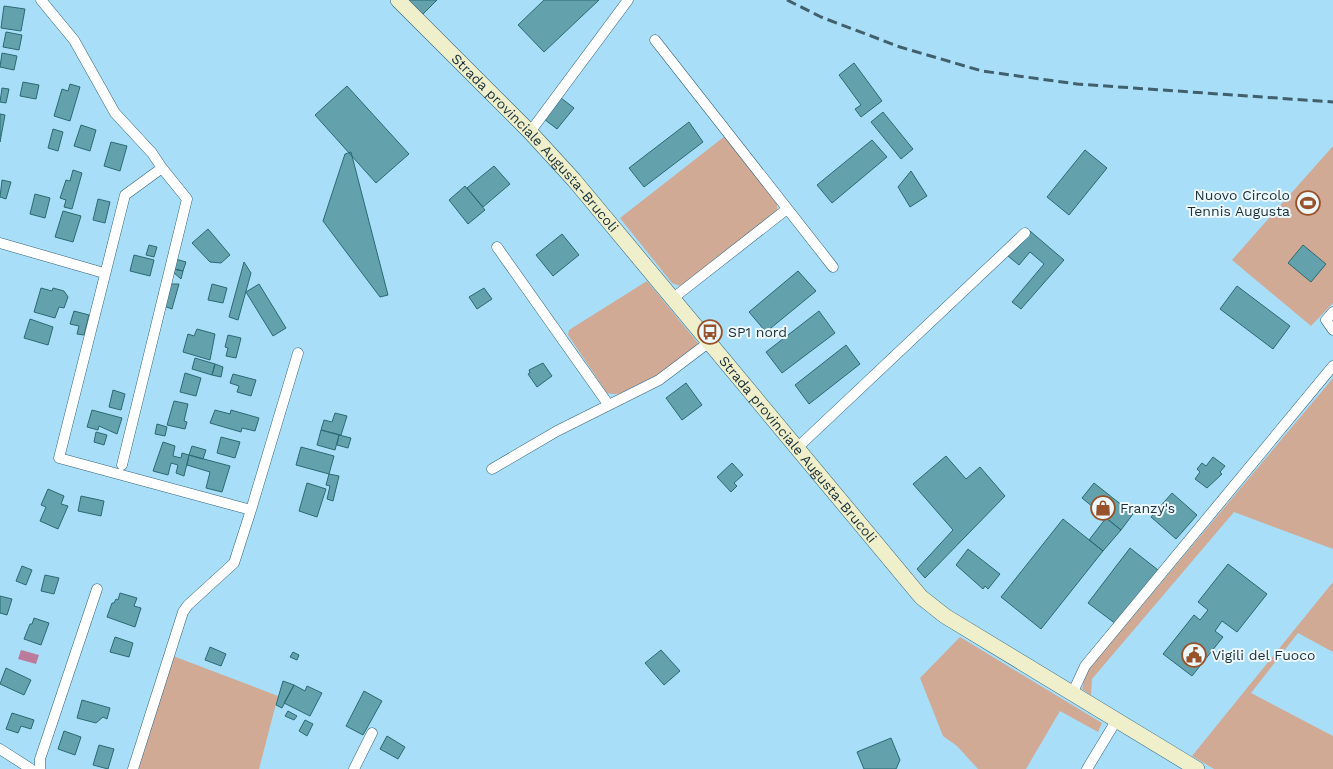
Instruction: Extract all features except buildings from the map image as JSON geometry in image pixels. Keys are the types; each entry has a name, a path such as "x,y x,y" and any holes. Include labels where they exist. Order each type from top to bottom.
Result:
{"main road":[{"name":"Strada provinciale Augusta-Brucoli","path":"398,0 530,132 574,180 708,343 922,597 945,616 1197,769"}],"street":[{"path":"41,0 74,40 115,113 152,153 187,199 122,464"},
{"path":"530,132 628,0"},
{"path":"655,40 833,267"},
{"path":"162,168 125,195 59,458 251,510"},
{"path":"672,299 787,209"},
{"path":"796,448 1025,233"},
{"path":"0,243 104,273"},
{"path":"497,247 608,404"},
{"path":"1333,312 1326,320 1333,330"},
{"path":"492,469 608,404 659,380 708,343"},
{"path":"133,769 182,612 234,564 298,353"},
{"path":"1072,694 1085,666 1333,366"},
{"path":"40,769 40,759 97,589"},
{"path":"1088,769 1116,721"},
{"path":"354,769 372,733"},
{"path":"0,748 31,769"}],"shaded area":[{"path":"725,136 777,202 777,211 680,286 672,283 620,218"},
{"name":"Nuovo Circolo Tennis Augusta","path":"1333,146 1333,303 1311,326 1232,260"},
{"path":"647,281 698,343 698,346 667,370 642,386 617,394 607,393 568,335 569,330"},
{"path":"1333,378 1333,549 1234,512 1092,679 1091,695 1082,689 1087,671"},
{"path":"1333,582 1333,652 1298,633 1251,693 1333,736 1333,769 1214,769 1192,756"},
{"path":"960,637 1102,723 1098,732 1060,711 1026,769 978,769 957,746 943,736 920,678"},
{"path":"21,650 39,655 36,664 18,659"},
{"path":"173,656 278,696 259,769 137,769"}],"railway":[{"path":"787,0 821,17 900,47 982,71 1077,84 1333,102"}],"place":[{"name":"Nuovo Circolo Tennis Augusta","path":"1308,203"},
{"name":"SP1 nord","path":"710,332"},
{"name":"Franzy's","path":"1103,508"},
{"name":"Vigili del Fuoco","path":"1194,655"}]}
